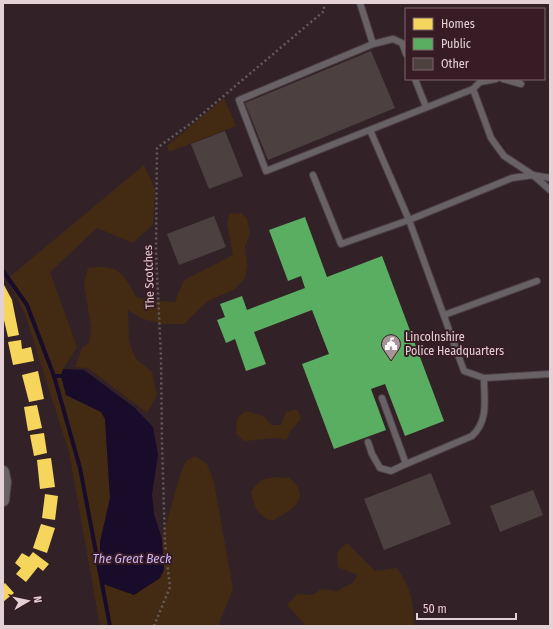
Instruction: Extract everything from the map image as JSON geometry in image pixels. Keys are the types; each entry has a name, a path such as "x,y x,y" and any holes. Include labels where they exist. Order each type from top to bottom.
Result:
{"street":[{"path":"3,472 5,482 3,500"}],"lane":[{"path":"360,3 373,44"},
{"path":"405,51 402,43 392,39 373,44 239,100 266,170 473,89 480,82 491,80"},
{"path":"415,80 426,107"},
{"path":"507,80 521,84"},
{"path":"473,89 491,138 504,156 534,175 550,190"},
{"path":"370,130 409,220 464,371 484,378 550,374"},
{"path":"313,175 341,244 409,220 512,178 534,175 550,178"},
{"path":"444,315 537,280"},
{"path":"368,442 372,454 380,468 391,471 472,436 480,429 484,416 484,378"},
{"path":"382,398 406,464"}],"path":[{"name":"The Scotches","path":"154,626 170,587 165,543 161,357 156,252 157,148 194,121 324,11 324,3"}],"shaded area":[{"path":"224,98 236,126 169,152 167,146"},
{"path":"144,165 155,190 153,224 133,243 97,228 50,272 77,347 63,369 61,376 66,395 101,412 105,419 110,498 100,542 164,570 162,539 181,472 186,461 195,456 207,464 214,482 233,589 218,626 100,626 69,452 25,314 7,279"},
{"path":"241,213 247,219 250,234 245,246 247,265 245,278 235,289 208,301 184,324 164,324 143,319 128,310 129,341 135,358 152,372 157,395 147,413 88,368 75,367 82,348 89,343 91,328 84,283 88,268 106,267 118,272 127,281 136,297 149,300 175,302 184,280 233,255 227,224 229,214"},
{"path":"298,410 301,419 291,430 286,440 278,438 244,441 236,433 237,418 246,411 264,416 271,425 281,425 286,412"},
{"path":"277,477 290,478 297,485 300,494 299,499 292,509 271,521 262,516 256,509 251,491 261,480"},
{"path":"347,543 375,571 397,568 409,589 413,609 414,626 306,626 287,605 297,594 312,595 322,589 337,591 354,582 357,575 338,567 337,552"}],"water":[{"name":"The Great Beck","path":"63,369 84,370 135,408 153,427 158,455 152,494 154,514 162,539 164,570 160,578 134,595 103,584 100,579 100,542 110,498 105,419 101,412 66,395 61,376"}],"building: Homes":[{"path":"3,283 12,300 19,335 8,337 3,316"},
{"path":"21,340 22,349 31,347 34,361 13,365 8,342"},
{"path":"38,371 44,399 29,402 22,375"},
{"path":"37,405 42,428 28,431 24,407"},
{"path":"44,433 47,453 34,456 30,435"},
{"path":"51,458 55,487 40,489 37,460"},
{"path":"45,494 58,496 55,520 42,518"},
{"path":"41,524 55,528 47,553 33,548"},
{"path":"33,552 49,564 43,571 38,567 26,582 16,574 21,568 15,563 22,553 29,557"},
{"path":"5,583 14,593 3,602 3,585"}],"building: Public":[{"name":"Lincolnshire Police Headquarters","path":"305,217 327,277 382,256 444,421 405,436 385,384 371,389 386,430 334,449 302,364 329,354 312,310 254,332 266,364 246,371 235,339 226,343 217,320 225,317 220,304 242,296 247,310 305,288 301,276 288,281 269,230"}],"building: Other":[{"path":"371,51 395,108 268,160 245,103"},
{"path":"225,131 243,176 209,189 191,144"},
{"path":"214,216 226,247 179,265 167,234"},
{"path":"431,473 451,524 384,550 364,499"},
{"path":"533,490 543,515 500,532 490,506"}],"waterway":[{"name":"The Great Beck","path":"3,271 27,305 54,376 61,376"},
{"name":"The Great Beck","path":"54,376 80,468 110,626"}],"place":[{"name":"Lincolnshire Police Headquarters","path":"391,361"}]}
